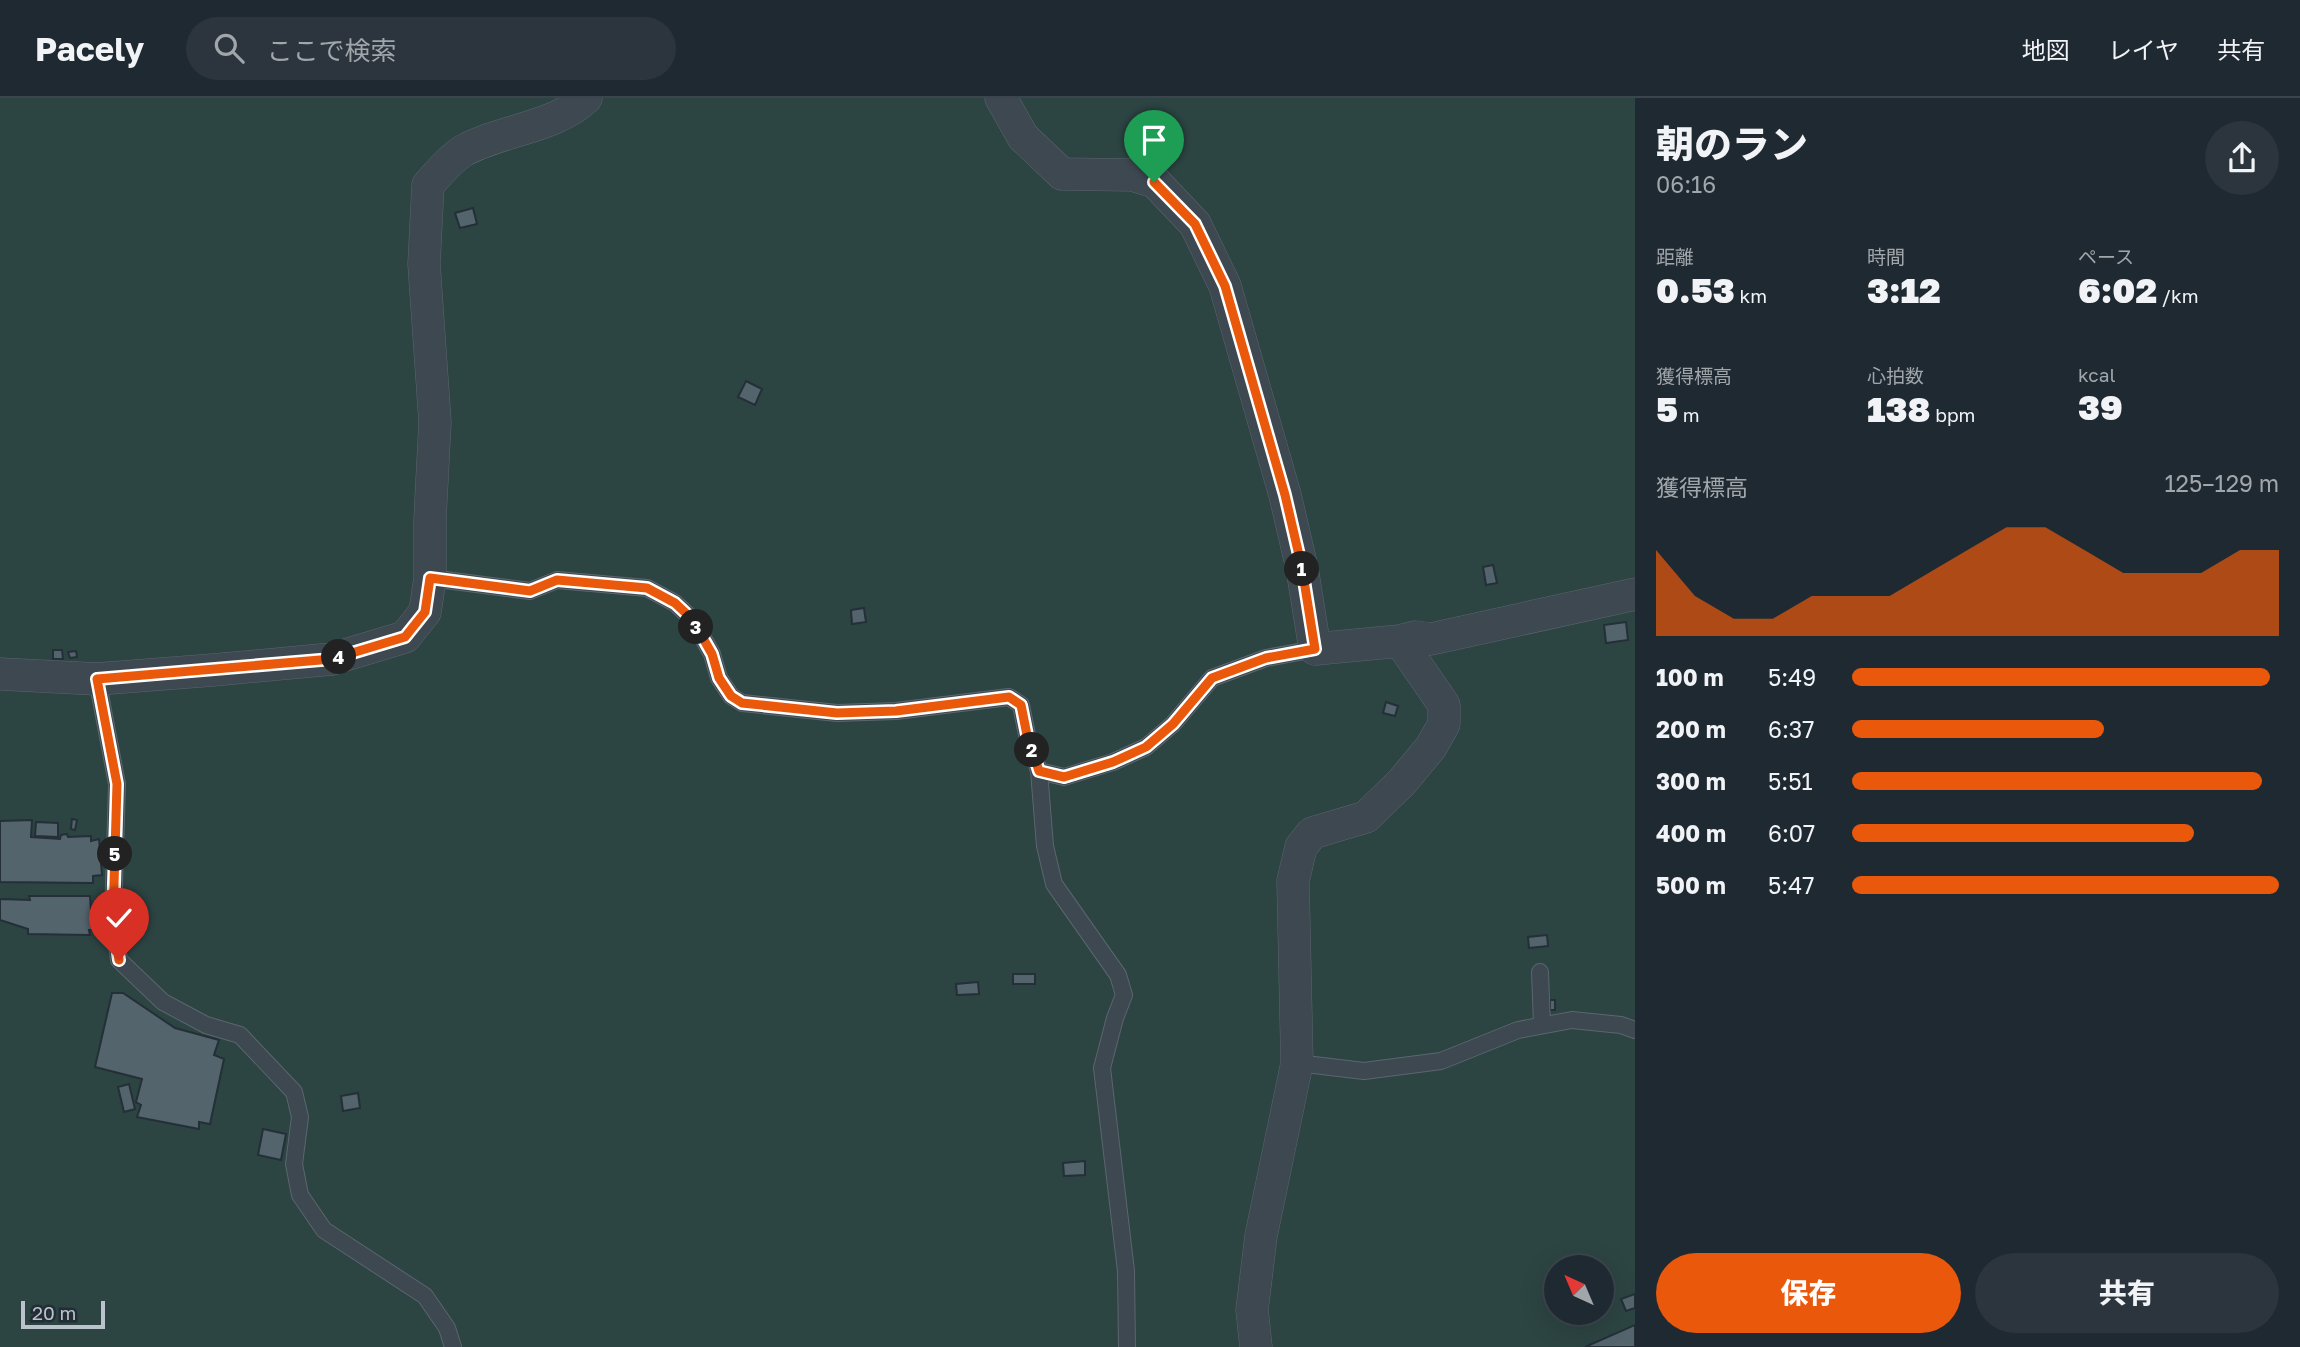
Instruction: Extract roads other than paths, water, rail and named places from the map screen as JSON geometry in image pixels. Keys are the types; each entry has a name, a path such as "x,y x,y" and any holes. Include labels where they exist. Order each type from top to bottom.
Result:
{"street":[{"path":"0,674 97,679 332,659 405,637 425,612 430,578 435,422 424,264 428,185 462,152 561,115 577,107 586,98"},
{"path":"1001,98 1024,137 1062,174 1132,174 1154,182 1195,224 1225,286 1281,482 1302,568 1315,649 1400,641 1415,637 1431,639 1635,594"},
{"path":"1256,1347 1252,1310 1261,1236 1297,1063 1293,881 1301,847 1312,832 1366,817 1402,782 1431,747 1444,724 1444,705 1400,641"}],"lane":[{"path":"430,578 530,591 557,580 647,588 675,603 692,619 712,654 719,678 731,696 742,703 837,713 896,711 1009,697 1021,705 1027,735 1039,771 1045,846 1054,884 1118,975 1124,995 1102,1068 1126,1271 1127,1347"},
{"path":"1039,771 1064,777 1113,762 1146,747 1173,724 1212,678 1266,658 1315,649"},
{"path":"97,679 117,784 113,918 119,960 163,1002 206,1025 240,1035 294,1092 300,1117 295,1164 300,1195 324,1230 425,1296 447,1328 453,1347"},
{"path":"1540,972 1542,1025"},
{"path":"1297,1063 1364,1071 1441,1061 1518,1030 1572,1020 1621,1025 1635,1030"}]}
